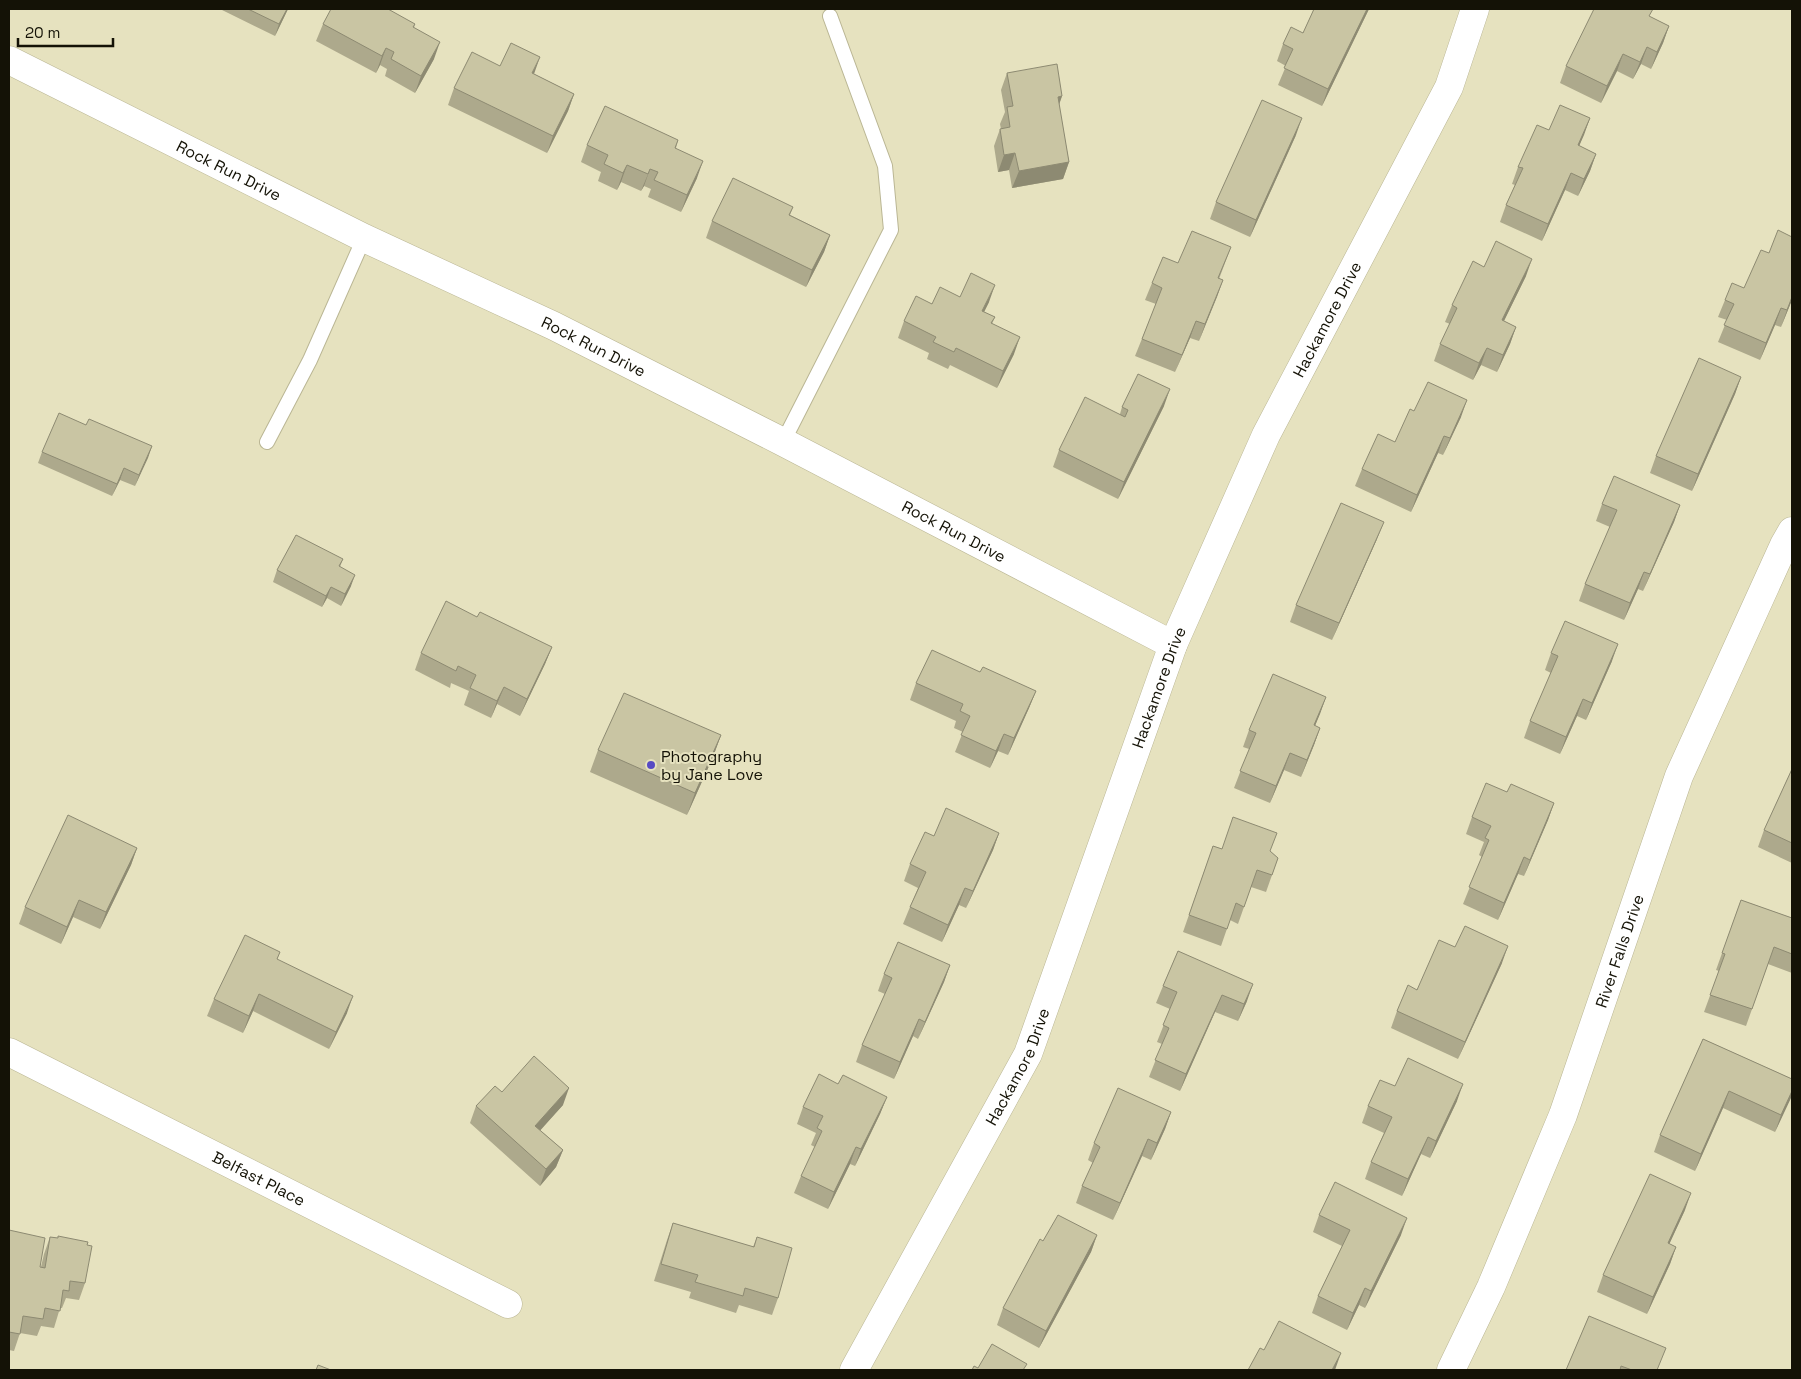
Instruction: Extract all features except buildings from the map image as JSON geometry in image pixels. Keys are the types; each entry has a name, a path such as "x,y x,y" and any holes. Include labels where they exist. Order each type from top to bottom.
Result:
{"street":[{"name":"Hackamore Drive","path":"854,1370 1028,1054 1174,645 1266,435 1449,86 1475,9"},
{"name":"Rock Run Drive","path":"9,60 364,238 554,326 783,442 1174,645"},
{"name":"River Falls Drive","path":"1451,1370 1491,1287 1563,1115 1680,776 1792,531"},
{"name":"Belfast Place","path":"9,1052 508,1304"}],"lane":[{"path":"783,442 891,230 885,166 830,16"},
{"path":"267,442 310,360 364,238"}],"place":[{"name":"Photography by Jane Love","path":"651,765"}]}
